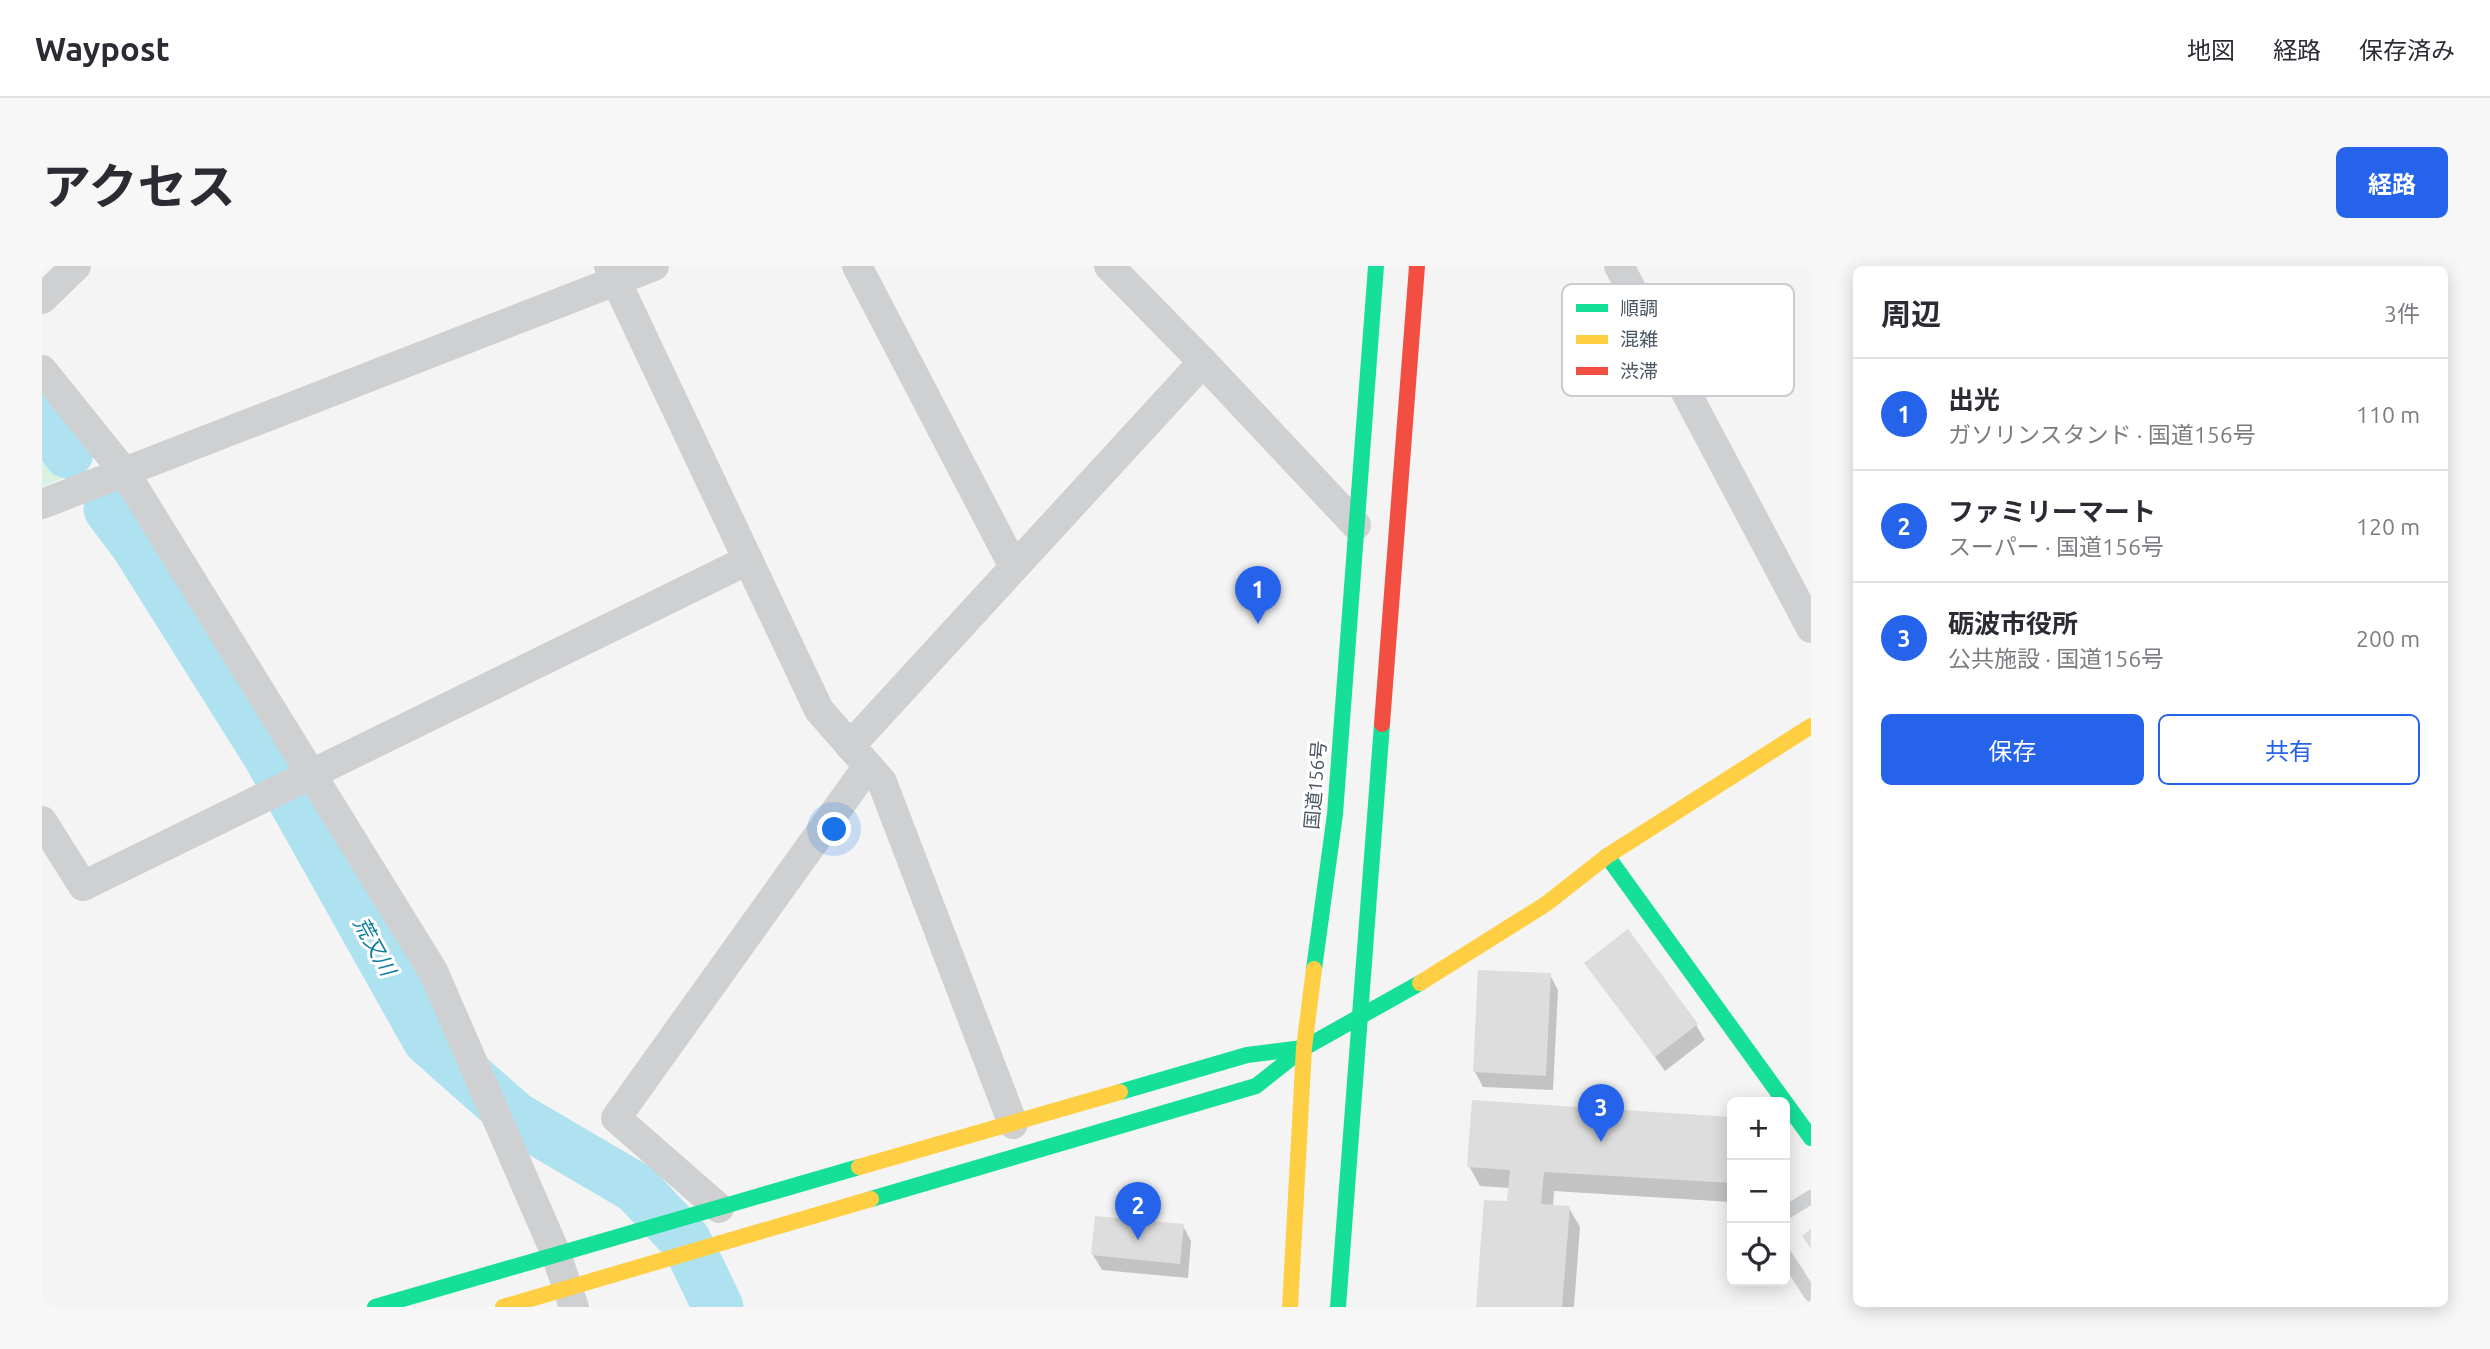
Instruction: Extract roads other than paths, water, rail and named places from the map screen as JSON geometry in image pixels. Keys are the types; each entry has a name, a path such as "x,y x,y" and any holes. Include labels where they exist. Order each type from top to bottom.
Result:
{"main road":[{"name":"国道156号","path":"1290,1307 1304,1048 1335,814 1376,266"},
{"path":"1338,1307 1417,266"},
{"path":"503,1307 571,1297 1256,1086 1304,1048 1405,993 1545,904 1607,856 1811,726"},
{"path":"1607,856 1811,1138"},
{"path":"375,1307 1247,1055 1304,1048"}],"street":[{"path":"42,299 76,266"},
{"path":"42,504 125,473 612,273 654,266"},
{"path":"857,266 1014,567"},
{"path":"1110,266 1356,525"},
{"path":"1619,266 1629,284"},
{"path":"612,273 819,710 882,782 1013,1124"},
{"path":"719,1208 616,1118 859,756 1014,567 1203,362"},
{"path":"42,370 125,473 433,971 556,1254 571,1297"},
{"path":"1688,396 1811,628"},
{"path":"42,821 83,886 748,560"}],"lane":[{"path":"1790,1210 1811,1196"},
{"path":"1790,1263 1811,1295"}],"waterway":[{"name":"荒又川","path":"42,418 68,453"},
{"name":"荒又川","path":"109,509 136,545 268,755 428,1040 515,1117 636,1188 686,1241 718,1307"}],"place":[{"name":"出光","path":"1258,624"},
{"name":"砺波市役所","path":"1601,1142"},
{"name":"ファミリーマート","path":"1138,1240"}]}
